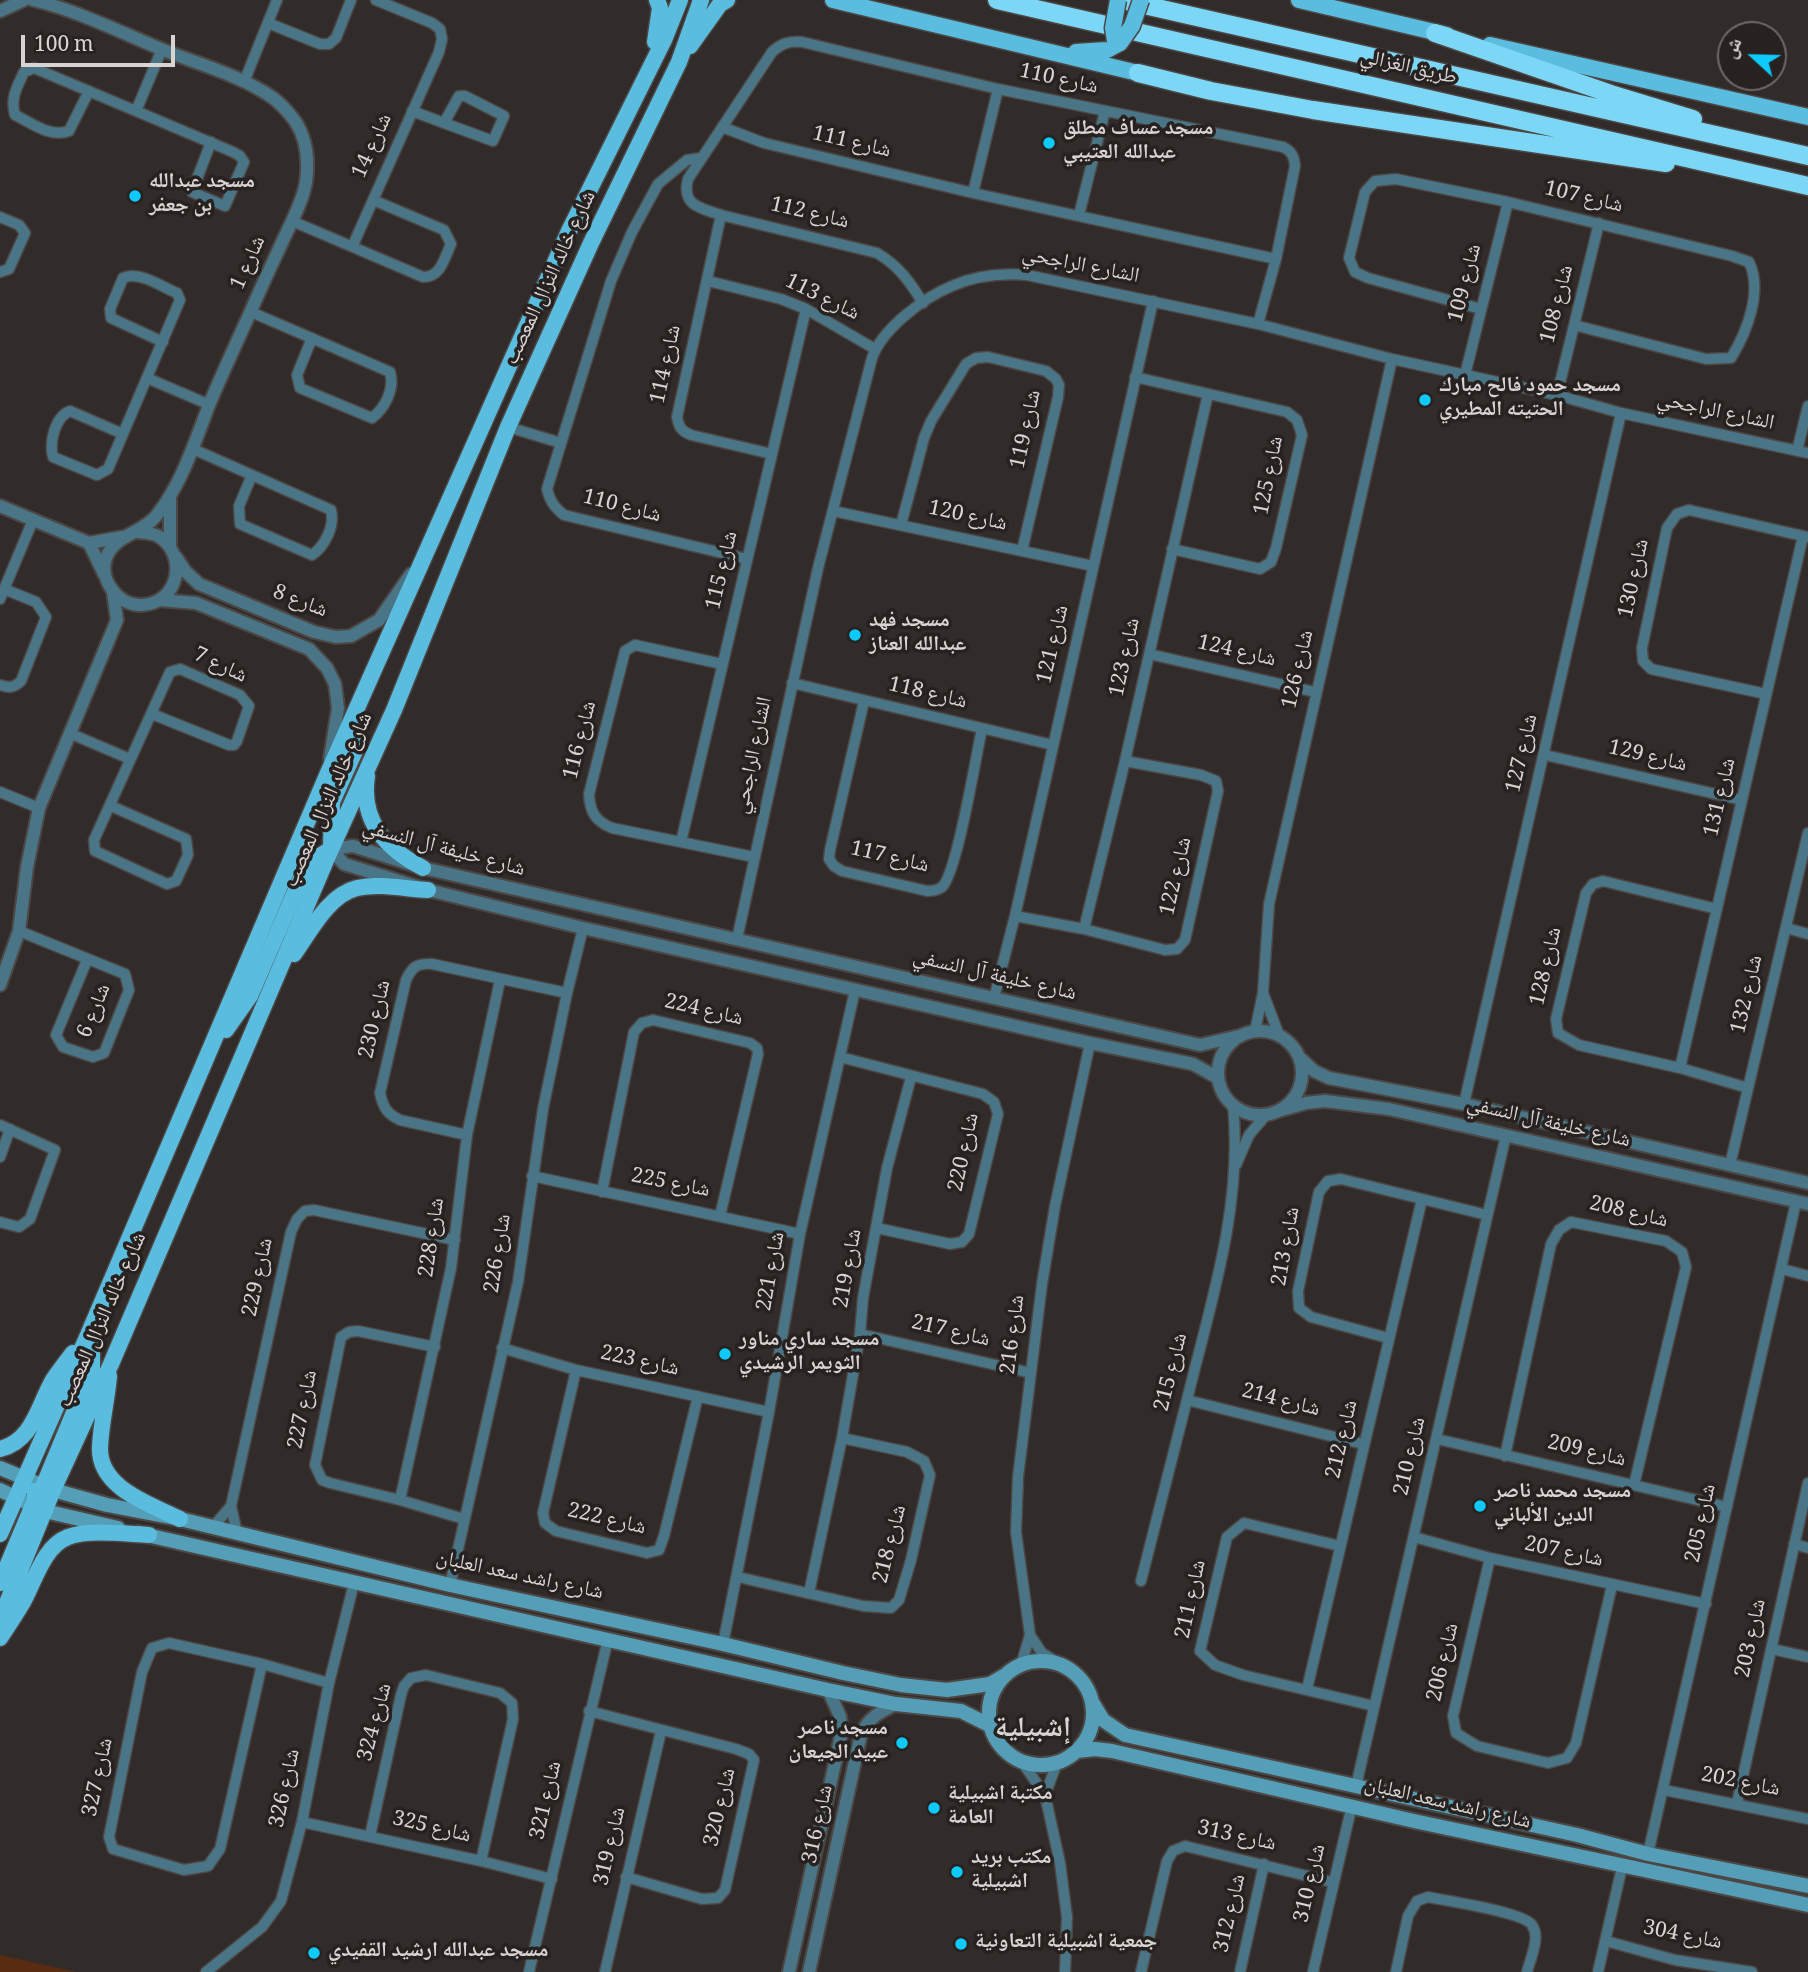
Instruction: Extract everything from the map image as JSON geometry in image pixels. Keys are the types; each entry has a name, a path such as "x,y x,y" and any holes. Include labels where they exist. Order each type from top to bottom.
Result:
{"highway":[{"name":"طريق الغزالي","path":"997,0 1808,186"},
{"name":"طريق الغزالي","path":"1120,0 1808,156"},
{"path":"1436,33 1611,94 1751,136 1782,150"},
{"path":"1138,73 1211,91 1313,110 1602,155 1769,176"}],"main road":[{"path":"649,67 659,23 660,8 657,0"},
{"name":"شارع خالد النزال المعصب","path":"0,1534 328,773 569,231 664,40 680,0"},
{"name":"شارع خالد النزال المعصب","path":"0,1620 38,1508 111,1364 331,849 394,710 508,427 591,243 679,62 701,0"},
{"path":"679,62 720,4 727,0"},
{"path":"834,0 1138,73"},
{"path":"1120,0 1113,28 1117,43 1138,73"},
{"path":"1052,52 1107,50 1132,26 1141,0"},
{"path":"1299,0 1808,117"},
{"path":"212,1047 250,996 305,869 331,849 332,803 355,751 365,693"},
{"path":"369,765 365,787 368,810 376,830 390,848 423,868"},
{"path":"275,982 322,914 338,898 355,888 428,890"},
{"path":"0,1449 23,1437 37,1417 52,1381 88,1335"},
{"path":"48,1488 92,1369 92,1351 88,1335"},
{"path":"111,1364 100,1449 103,1465 111,1479 122,1489 180,1520"},
{"name":"شارع راشد سعد العلبان","path":"0,1468 48,1488 107,1505 842,1673 901,1685 947,1690 990,1684 1007,1674"},
{"path":"0,1583 38,1508 34,1488 24,1479"},
{"name":"شارع راشد سعد العلبان","path":"0,1490 38,1508 149,1535 828,1690 897,1704 961,1711 991,1726"},
{"path":"0,1638 22,1604 49,1551 57,1542 71,1536 92,1534 149,1535"},
{"path":"1034,1661 1062,1665 1076,1674 1087,1687 1092,1702 1093,1720 1088,1737 1077,1751 1057,1763 1034,1765 1022,1762 1002,1748 991,1726 989,1712 992,1698 1007,1674 1021,1665 1034,1661"},
{"name":"شارع راشد سعد العلبان","path":"1092,1702 1102,1720 1125,1735 1577,1835 1648,1854 1808,1886"},
{"name":"شارع راشد سعد العلبان","path":"1077,1751 1112,1751 1622,1867 1808,1905"},
{"path":"1415,1821 1413,1813 1419,1801"},
{"path":"1570,1855 1581,1848 1577,1835"}],"street":[{"path":"0,11 24,0"},
{"name":"شارع 1","path":"33,0 57,5 244,82 274,99 295,121 304,141 308,160 305,185 292,220 193,449 170,495 156,516 137,532"},
{"path":"244,82 277,0"},
{"path":"268,23 320,44 329,44 336,38 351,0"},
{"name":"شارع 14","path":"353,245 439,52 442,39 440,29 432,23 376,0"},
{"name":"شارع 110","path":"688,179 772,52 780,44 789,41 998,89 1283,146 1294,156 1295,166 1276,259 1258,324"},
{"path":"136,111 162,49"},
{"path":"89,91 69,131 54,134 15,115 12,99 24,72 34,68 211,142 240,156 244,162 225,206 191,192 211,142"},
{"path":"974,194 998,89"},
{"name":"شارع 14","path":"412,111 444,123 493,141 504,116 466,96 459,96 444,123"},
{"path":"1079,215 1105,111"},
{"name":"شارع 111","path":"722,127 773,145 974,194 1276,259"},
{"name":"شارع 110","path":"701,158 687,160 658,184 632,232 611,281 547,489 550,500 564,514 747,559"},
{"name":"شارع 112","path":"688,179 686,187 689,201 696,206 721,215 877,253 893,262 906,276 923,303"},
{"name":"شارع 107","path":"1482,309 1367,278 1355,272 1349,258 1365,192 1375,181 1396,179 1599,223 1749,262 1754,272 1755,293 1742,341 1731,358 1706,359 1574,325"},
{"name":"شارع 14","path":"292,220 424,277 432,277 438,273 451,244 444,230 373,200"},
{"name":"شارع 109","path":"1465,375 1507,202"},
{"name":"114 شارع","path":"721,215 677,417 683,432 772,454"},
{"path":"0,217 19,225 24,233 9,269 0,272"},
{"name":"شارع 108","path":"1557,395 1599,223"},
{"name":"الشارع الراجحي","path":"737,939 792,683 875,349 895,324 950,286 1009,274 1027,275 1258,324 1392,359 1557,395 1621,413 1808,453"},
{"path":"123,434 70,411 61,417 50,444 53,457 97,475 108,469 163,341 180,300 177,293 136,275 123,278 110,309 111,318 163,341"},
{"name":"شارع 113","path":"708,281 781,299 806,309 875,349"},
{"name":"شارع 121","path":"994,998 1153,301"},
{"name":"شارع 115","path":"681,842 806,309"},
{"path":"251,312 312,338 390,372 392,386 382,411 372,418 300,388 297,375 312,338"},
{"name":"شارع 119","path":"901,525 931,421 966,364 976,358 988,357 1046,371 1059,384 1022,551"},
{"name":"شارع 126","path":"1255,1031 1263,993 1269,904 1392,359"},
{"name":"شارع 125","path":"1135,377 1287,412 1297,420 1302,435 1271,562 1260,569 1172,550"},
{"path":"147,378 210,405"},
{"name":"شارع 123","path":"1084,929 1208,394"},
{"path":"1797,451 1808,406"},
{"name":"شارع 127","path":"1464,1104 1621,413"},
{"path":"508,427 561,443"},
{"path":"193,449 252,475 331,510 332,521 321,548 312,555 240,524 239,506 252,475"},
{"name":"شارع 1","path":"170,495 173,552"},
{"path":"0,506 89,542 137,532 156,535 173,552 177,574 171,589 159,600 142,605 117,620"},
{"name":"شارع 130","path":"1766,694 1651,669 1643,661 1642,648 1667,528 1677,514 1689,510 1805,537"},
{"name":"شارع 120","path":"833,511 1093,566"},
{"path":"0,685 8,688 21,681 46,617 36,602 2,594 33,520"},
{"path":"105,577 105,561 111,547 122,537"},
{"name":"شارع 131","path":"1680,1068 1805,537"},
{"path":"0,985 19,931 27,867 39,808 117,620 113,592 89,542"},
{"name":"شارع 8","path":"173,552 186,572 199,584 314,632 336,637 351,636 379,620 427,551"},
{"path":"113,592 126,602 142,605"},
{"name":"شارع 8","path":"159,600 196,603 309,649 327,668 335,684 338,708 328,773"},
{"name":"شارع 116","path":"722,664 635,645 625,651 589,794 590,807 600,823 612,828 754,857"},
{"name":"شارع 124","path":"1149,654 1315,692"},
{"name":"شارع 7","path":"111,806 186,839 188,856 176,881 167,884 96,851 94,840 170,672 180,669 240,695 248,706 237,741 229,746 152,714"},
{"name":"شارع 118","path":"792,683 1053,745"},
{"name":"شارع 117","path":"864,701 830,850 829,859 842,871 927,891 942,887 954,864 982,729"},
{"path":"69,733 130,759"},
{"name":"شارع 129","path":"1545,755 1742,800"},
{"name":"شارع 122","path":"1014,915 1166,950 1177,949 1185,940 1218,791 1216,781 1201,775 1125,761"},
{"path":"0,792 39,808"},
{"name":"شارع 132","path":"1730,1165 1808,833"},
{"name":"شارع خليفة آل النسفي","path":"331,849 353,846 423,868 1200,1045 1239,1037"},
{"name":"شارع خليفة آل النسفي","path":"331,849 344,864 428,890 855,990 1193,1064 1218,1078"},
{"name":"شارع 128","path":"1717,909 1603,881 1593,884 1586,893 1556,1018 1558,1033 1579,1045 1680,1068 1748,1088"},
{"name":"شارع 226","path":"450,1585 518,1282 532,1176 567,993 583,928"},
{"path":"1786,928 1808,934"},
{"name":"شارع 6","path":"19,931 125,974 129,990 104,1053 93,1057 63,1047 56,1035 87,960"},
{"name":"شارع 230","path":"467,1135 400,1120 383,1106 380,1093 406,980 411,969 420,963 432,964 567,993"},
{"name":"شارع 228","path":"400,1500 435,1347 455,1240 467,1135 500,980"},
{"name":"شارع 221","path":"723,1644 769,1412 800,1234 855,990"},
{"name":"شارع 126","path":"1263,993 1279,1035"},
{"name":"شارع 224","path":"602,1192 634,1032 642,1023 653,1020 750,1043 757,1048 758,1054 720,1216"},
{"path":"1255,1031 1279,1035 1292,1045 1301,1059 1303,1074 1299,1089 1291,1102 1272,1113 1248,1114 1233,1105 1223,1093 1218,1078 1223,1054 1239,1037 1255,1031"},
{"name":"شارع 216","path":"1021,1665 1030,1635 1016,1532 1018,1477 1042,1284 1055,1206 1090,1043"},
{"name":"شارع 220","path":"840,1056 983,1094 994,1102 998,1114 969,1234 962,1242 950,1244 877,1227"},
{"name":"شارع خليفة آل النسفي","path":"1301,1059 1314,1071 1329,1078 1464,1104 1808,1183"},
{"name":"شارع 219","path":"809,1592 842,1437 860,1334 863,1298 887,1167 911,1077"},
{"name":"شارع خليفة آل النسفي","path":"1272,1113 1306,1102 1325,1101 1389,1109 1802,1203"},
{"name":"شارع 215","path":"1141,1581 1227,1231 1233,1172 1233,1105"},
{"name":"شارع 215","path":"1233,1172 1249,1135 1272,1113"},
{"path":"0,1157 5,1127 55,1150 30,1219 19,1227 0,1222"},
{"name":"شارع 210","path":"1356,1786 1506,1135"},
{"path":"1612,1160 1612,1145 1617,1139"},
{"name":"شارع 225","path":"532,1176 800,1234"},
{"name":"شارع 213","path":"1388,1338 1311,1317 1299,1308 1298,1291 1319,1192 1328,1181 1341,1180 1487,1215"},
{"name":"شارع 212","path":"1307,1689 1422,1199"},
{"name":"شارع 205","path":"1648,1854 1782,1269 1802,1203"},
{"name":"شارع 229","path":"237,1533 231,1506 291,1233 297,1219 305,1211 314,1210 455,1240"},
{"name":"شارع 208","path":"1505,1456 1551,1244 1559,1230 1571,1222 1666,1241 1682,1252 1686,1267 1634,1485"},
{"path":"1782,1269 1808,1276"},
{"name":"شارع 227","path":"435,1347 358,1331 341,1337 315,1465 322,1480 330,1483 464,1519"},
{"name":"شارع 217","path":"860,1334 1031,1373"},
{"name":"شارع 223","path":"502,1349 576,1370 769,1412"},
{"name":"شارع 222","path":"576,1370 543,1513 545,1523 556,1531 647,1553 659,1550 664,1535 698,1396"},
{"name":"شارع 214","path":"1187,1400 1363,1444"},
{"name":"شارع 218","path":"738,1577 863,1606 891,1608 899,1600 930,1475 924,1461 907,1452 842,1437"},
{"name":"شارع 209","path":"1437,1439 1727,1507"},
{"name":"شارع 203","path":"1737,1803 1808,1483"},
{"name":"شارع 229","path":"212,1528 231,1506"},
{"name":"شارع 211","path":"1340,1546 1244,1523 1234,1529 1227,1537 1200,1651 1216,1665 1243,1675 1374,1706"},
{"name":"شارع 207","path":"1414,1537 1490,1558 1706,1604"},
{"path":"1794,1544 1808,1548"},
{"name":"شارع 206","path":"1490,1558 1453,1716 1456,1733 1477,1746 1548,1763 1567,1758 1576,1743 1612,1585"},
{"name":"شارع 326","path":"206,1972 221,1968 262,1927 281,1901 302,1822 329,1683 354,1583"},
{"path":"1030,1635 1042,1653 1062,1665"},
{"name":"شارع 321","path":"529,1972 608,1639"},
{"name":"شارع 327","path":"262,1664 220,1849 208,1866 184,1870 113,1849 109,1837 142,1672 152,1648 169,1643 262,1664 329,1683"},
{"path":"1772,1649 1808,1657"},
{"name":"شارع 324","path":"370,1836 404,1686 411,1678 426,1675 500,1693 513,1703 513,1718 481,1861"},
{"name":"شارع 316","path":"789,1972 842,1731 840,1716 828,1690"},
{"path":"861,1734 867,1721 897,1704"},
{"name":"شارع 320","path":"589,1711 736,1749 749,1754 754,1760 725,1890 718,1898 702,1899 626,1877"},
{"path":"842,1731 849,1727 857,1728 861,1734"},
{"name":"شارع 319","path":"605,1972 661,1731"},
{"name":"شارع 316","path":"808,1972 861,1734"},
{"path":"1022,1762 1045,1795 1060,1863 1066,1904 1065,1972"},
{"path":"1045,1795 1057,1763"},
{"name":"شارع 202","path":"1664,1790 1808,1819"},
{"name":"شارع 310","path":"1313,1972 1352,1805"},
{"name":"شارع 325","path":"302,1822 552,1879"},
{"name":"شارع 313","path":"1141,1972 1167,1861 1173,1851 1185,1846 1332,1882"},
{"name":"شارع 312","path":"1240,1972 1264,1864"},
{"path":"1598,1972 1622,1867"},
{"path":"1396,1972 1408,1916 1417,1901 1428,1897 1519,1916 1532,1924 1536,1938 1527,1972"},
{"name":"شارع 304","path":"1606,1941 1675,1960 1752,1972"},
{"path":"1672,1972 1675,1960"}],"shaded area":[{"path":"0,1955 77,1972 0,1972"}],"place":[{"name":"مسجد عساف مطلق عبدالله العتيبي","path":"1049,143"},
{"name":"مسجد عبدالله بن جعفر","path":"135,196"},
{"name":"مسجد حمود فالح مبارك الحتيته المطيري","path":"1425,400"},
{"name":"مسجد فهد عبدالله العناز","path":"855,635"},
{"name":"مسجد ساري مناور الثويمر الرشيدي","path":"725,1354"},
{"name":"مسجد محمد ناصر الدين الألباني","path":"1480,1506"},
{"name":"مسجد ناصر عبيد الجيعان","path":"902,1743"},
{"name":"مكتبة اشبيلية العامة","path":"934,1808"},
{"name":"مكتب بريد اشبيلية","path":"957,1872"},
{"name":"جمعية اشبيلية التعاونية","path":"961,1944"},
{"name":"مسجد عبدالله ارشيد القفيدي","path":"314,1953"}],"district":[{"name":"إشبيلية","path":"1033,1732"}]}
